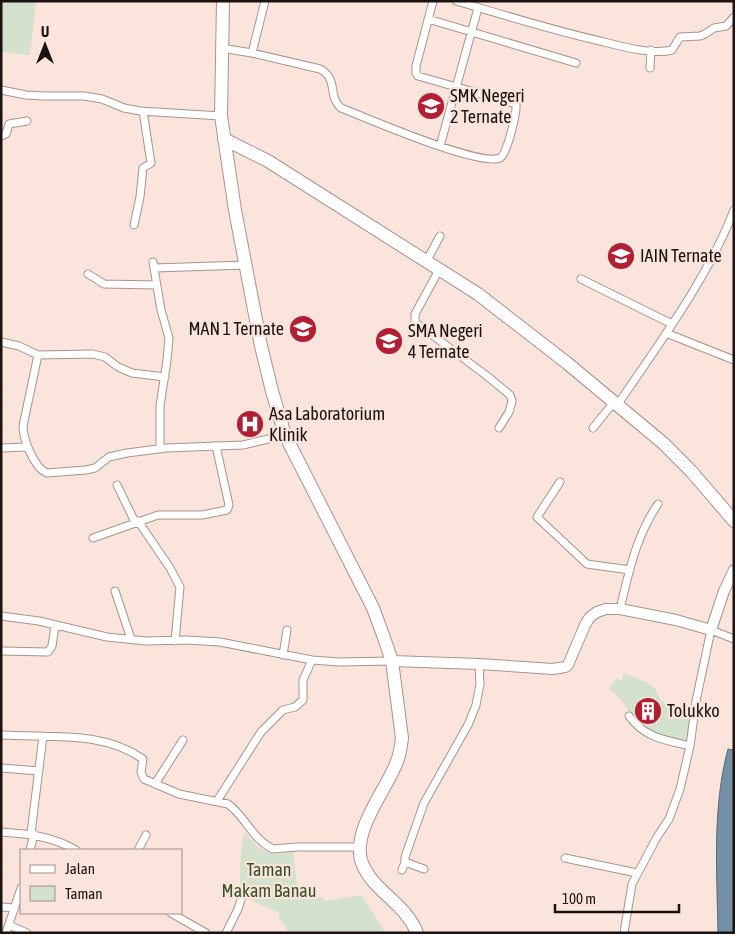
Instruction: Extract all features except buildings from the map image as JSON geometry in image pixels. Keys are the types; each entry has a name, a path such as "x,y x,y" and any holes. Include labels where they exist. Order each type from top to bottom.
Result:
{"highway":[{"path":"223,1 221,116 234,210 261,346 272,391 285,435 373,608 392,661 402,738 401,749 396,764 366,824 360,847 361,860 374,883 392,899 410,920 417,933"},
{"path":"224,139 268,162 478,294 616,403 663,443 691,471 734,521"}],"main road":[{"path":"392,661 553,669 565,667 568,665 590,617 606,609 620,609 676,620 711,630 724,591 734,570"}],"street":[{"path":"252,53 266,1"},
{"path":"221,48 252,53 320,70 326,73 331,80 334,97 341,108 440,146 487,159 503,157 516,104 418,76 416,73 416,66 433,1"},
{"path":"456,1 576,36 619,46 651,50 672,50 680,37 705,34 714,28 726,26 734,17"},
{"path":"440,146 478,8"},
{"path":"428,20 576,64"},
{"path":"650,68 651,50"},
{"path":"1,90 26,95 84,96 102,99 131,110 143,112 221,116"},
{"path":"134,226 143,168 152,164 143,112"},
{"path":"1,136 6,134 9,124 27,121"},
{"path":"593,428 616,403 672,324 701,277 734,210"},
{"path":"426,262 440,236"},
{"path":"160,449 160,406 169,338 153,265 246,265"},
{"path":"439,270 415,314 415,322 510,395 512,401 509,412 499,428"},
{"path":"88,274 104,284 156,285"},
{"path":"582,279 672,324"},
{"path":"666,333 734,360"},
{"path":"1,342 19,346 38,355 93,354 105,357 118,367 132,373 165,377"},
{"path":"38,355 23,419 23,433 27,447 42,471 54,473 86,470 95,468 104,460 114,455 160,449 243,446 285,435"},
{"path":"93,538 158,515 202,515 227,510 229,505 216,446"},
{"path":"1,448 27,447"},
{"path":"560,482 537,517 587,564 630,570"},
{"path":"117,485 137,522 170,568 180,587 175,641"},
{"path":"620,609 638,538 658,504"},
{"path":"115,591 131,639"},
{"path":"1,616 39,621 107,637 146,641 220,642 312,660 339,662 392,661"},
{"path":"1,652 48,652 52,646 55,626"},
{"path":"283,655 287,630"},
{"path":"624,933 632,884 672,813 684,776 696,700 711,630 734,639"},
{"path":"217,801 261,732 283,710 295,706 303,700 303,680 312,660"},
{"path":"402,870 424,804 476,705 480,684 479,664"},
{"path":"629,716 640,729 648,734 690,746"},
{"path":"1,735 90,739 120,746 143,759 142,776 144,779 179,794 228,804 254,835 273,849 360,847"},
{"path":"30,849 43,736"},
{"path":"155,784 183,740"},
{"path":"1,768 38,771"},
{"path":"1,832 32,834 59,842 74,849"},
{"path":"139,849 146,835"},
{"path":"565,858 637,874"},
{"path":"404,862 424,869"},
{"path":"6,933 20,891"},
{"path":"226,933 242,896"},
{"path":"1,907 15,908"},
{"path":"173,914 206,933"},
{"path":"9,925 27,933"}],"green space":[{"path":"1,1 36,1 30,55 1,52"},
{"path":"624,673 648,683 655,689 661,701 676,707 692,708 687,744 657,734 632,715 619,697 609,689 616,678 621,681"},
{"name":"Taman Makam Banau","path":"244,832 260,849 276,854 293,852 299,900 323,897 324,901 361,895 386,933 289,932 279,918 279,913 245,897 240,892 241,854"}],"water":[{"path":"728,749 734,750 734,933 718,933 718,817 723,771"}],"place":[{"name":"SMK Negeri 2 Ternate","path":"431,106"},
{"name":"IAIN Ternate","path":"621,256"},
{"name":"MAN 1 Ternate","path":"303,329"},
{"name":"SMA Negeri 4 Ternate","path":"389,341"},
{"name":"Asa Laboratorium Klinik","path":"250,424"},
{"name":"Tolukko","path":"648,711"}]}
